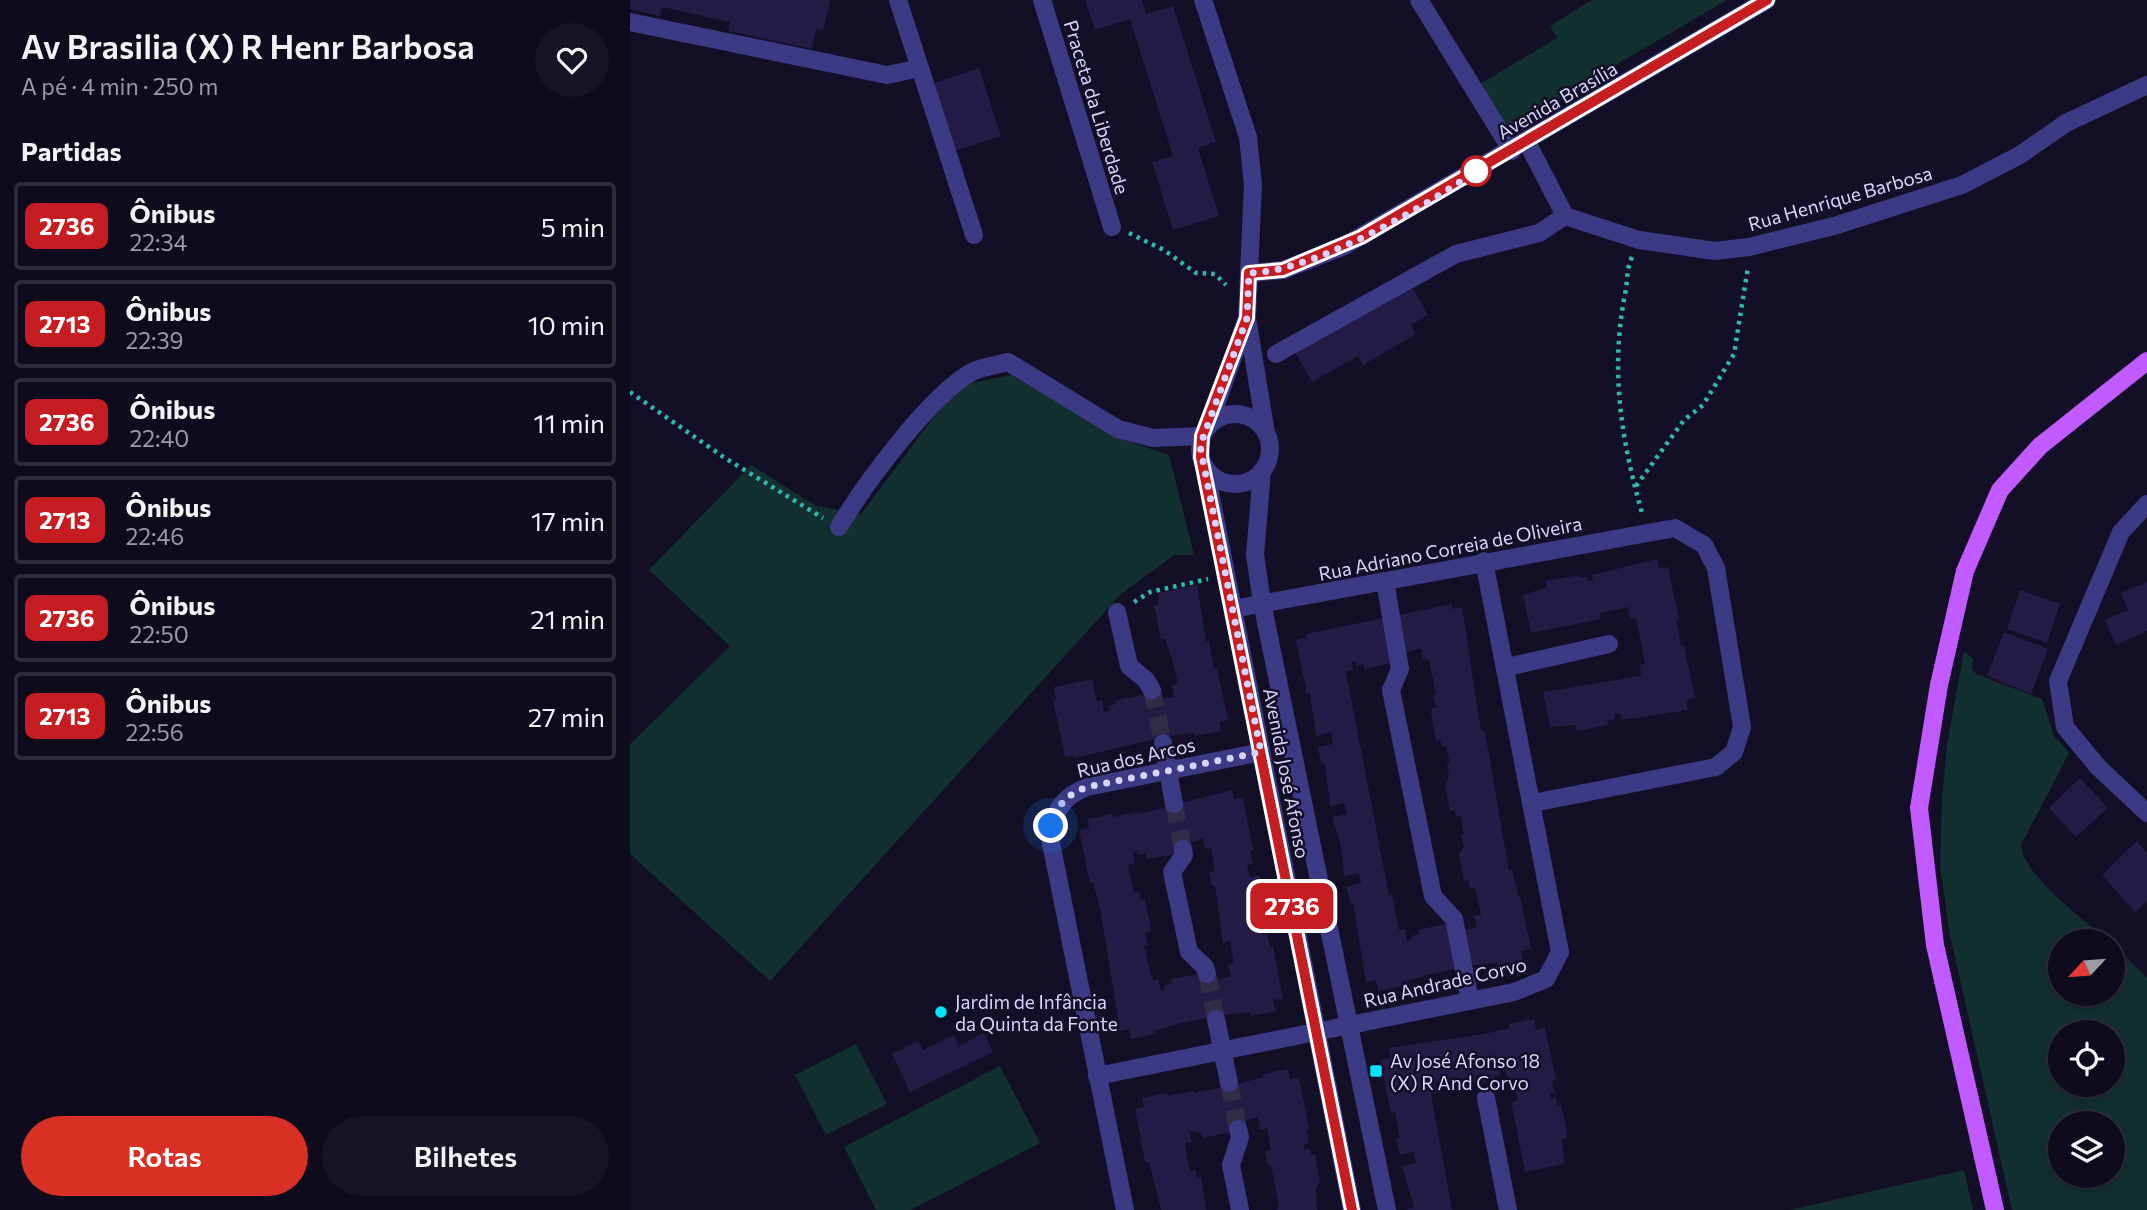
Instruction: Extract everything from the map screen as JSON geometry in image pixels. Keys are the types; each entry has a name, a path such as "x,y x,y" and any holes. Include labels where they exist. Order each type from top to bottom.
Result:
{"main road":[{"path":"1995,1210 1935,945 1919,808 1938,685 1965,570 2000,489 2040,446 2147,361"}],"street":[{"path":"898,0 974,234"},
{"name":"Praceta da Liberdade","path":"1042,0 1112,227"},
{"path":"1203,0 1248,137 1253,185 1247,318 1269,453 1262,471 1243,483 1233,484 1212,476 1201,457 1205,432 1247,318"},
{"path":"1276,354 1456,254 1539,233 1565,216 1419,0"},
{"name":"Avenida Brasília","path":"1249,273 1283,270 1344,246 1519,147 1767,0"},
{"path":"630,22 887,75 920,68"},
{"name":"Rua Henrique Barbosa","path":"1565,216 1639,240 1715,251 1749,247 1834,226 1962,185 2020,155 2066,123 2147,85"},
{"path":"839,527 859,494 944,391 973,371 1008,362 1118,429 1153,438 1205,432 1216,419 1238,414 1249,417 1266,433"},
{"name":"Avenida José Afonso","path":"1205,467 1352,1210"},
{"name":"Avenida José Afonso","path":"1262,471 1255,555 1262,603 1387,1210"},
{"path":"2145,512 2121,532 2058,681 2065,727 2098,767 2147,813"},
{"name":"Rua Adriano Correia de Oliveira","path":"1233,609 1675,528 1704,545 1716,568 1742,727 1734,752 1716,767 1533,803"},
{"name":"Rua Andrade Corvo","path":"1097,1076 1514,992 1546,979 1560,952 1507,667 1484,561"},
{"path":"1385,581 1400,669 1391,690 1430,883 1433,896 1454,919 1470,1001"},
{"path":"1117,612 1129,666 1146,680 1152,690"},
{"path":"1507,667 1609,644"},
{"path":"1163,743 1174,804"},
{"name":"Rua dos Arcos","path":"1125,1210 1051,842 1055,811 1070,794 1087,787 1261,752"},
{"path":"1183,849 1185,855 1172,872 1189,952 1205,967 1207,974"},
{"path":"1216,1019 1229,1083"},
{"path":"1486,1098 1508,1210"},
{"path":"1238,1129 1240,1137 1231,1165 1241,1210"}],"path":[{"path":"1112,227 1147,240 1196,273 1221,278 1247,318"},
{"path":"1639,240 1626,271 1626,291 1620,316 1619,399 1624,449 1648,533"},
{"path":"1635,487 1684,420 1703,405 1734,354 1749,247"},
{"path":"630,393 725,458 839,527"},
{"path":"1117,612 1150,592 1226,576"}],"green space":[{"path":"1592,0 1727,0 1506,129 1478,85 1557,38 1550,26"},
{"path":"1011,375 1116,437 1169,455 1194,555 1174,555 1120,595 770,981 630,854 630,744 730,646 649,570 751,465 816,506 861,514 957,386"},
{"path":"1964,651 1973,659 1972,669 1976,674 2042,699 2054,736 2069,753 2021,845 2032,870 2044,884 2094,929 2048,929 2048,1006 2125,1006 2125,957 2147,977 2147,1210 2012,1210 1950,935 1940,867 1947,745"},
{"path":"856,1044 887,1104 826,1135 795,1075"},
{"path":"1000,1066 1040,1143 911,1210 876,1210 844,1147"},
{"path":"1964,1170 1973,1210 1790,1210"}],"building":[{"path":"630,0 830,0 823,31 816,29 812,49 728,31 730,22 662,7 660,16 630,9"},
{"path":"1085,0 1142,0 1146,14 1173,6 1216,142 1198,148 1219,216 1173,230 1152,162 1173,156 1130,19 1095,30"},
{"path":"979,68 1001,136 955,151 934,83"},
{"path":"1413,289 1428,315 1411,325 1416,334 1363,365 1358,356 1312,382 1295,352"},
{"path":"1657,559 1659,568 1668,567 1679,619 1676,620 1681,646 1684,645 1695,698 1686,700 1688,710 1622,720 1620,713 1614,714 1615,719 1608,721 1608,725 1577,731 1575,725 1550,727 1543,692 1641,676 1640,665 1645,664 1636,618 1630,619 1628,607 1600,613 1601,619 1531,633 1523,595 1547,587 1546,581 1579,575 1580,578 1587,577 1587,581 1593,580 1592,575"},
{"path":"2147,582 2147,631 2116,645 2105,620 2128,610 2121,593"},
{"path":"1197,585 1206,642 1209,641 1214,669 1217,668 1228,720 1219,722 1221,731 1195,736 1195,733 1168,736 1075,758 1065,757 1053,700 1056,699 1054,687 1092,679 1097,701 1102,700 1104,712 1110,711 1108,706 1116,704 1115,700 1148,694 1149,699 1174,697 1172,686 1178,684 1165,639 1161,639 1154,606 1158,605 1159,593"},
{"path":"2020,590 2060,604 2047,643 2007,629"},
{"path":"1452,604 1452,609 1462,607 1481,731 1484,730 1487,744 1509,870 1512,870 1520,896 1531,949 1521,951 1523,962 1498,967 1497,963 1470,966 1402,982 1403,986 1378,991 1376,980 1366,982 1353,903 1350,903 1346,887 1361,883 1359,873 1344,876 1341,846 1332,817 1347,814 1344,803 1330,806 1325,763 1321,764 1318,747 1333,744 1331,732 1316,736 1310,693 1307,694 1296,640 1307,638 1306,634","holes":["1421,648 1423,660 1429,659 1436,694 1433,695 1436,707 1432,708 1431,714 1436,741 1440,740 1442,747 1446,746 1450,764 1447,764 1449,777 1445,784 1450,811 1455,810 1456,817 1461,816 1464,847 1459,854 1464,881 1468,880 1470,888 1475,887 1481,915 1474,916 1477,927 1464,930 1444,924 1418,930 1419,934 1411,936 1412,940 1407,941 1405,929 1399,930 1392,895 1389,895 1346,672 1353,670 1351,662 1356,661 1356,666 1363,664 1365,669 1392,663 1397,656"]},
{"path":"2004,632 2048,649 2031,694 1987,676"},
{"path":"2080,778 2108,808 2076,837 2049,808"},
{"path":"1232,790 1234,799 1243,798 1253,850 1250,851 1253,864 1247,865 1250,877 1259,875 1264,903 1261,904 1262,922 1259,923 1262,935 1267,934 1270,947 1273,946 1283,999 1273,1000 1276,1011 1251,1016 1250,1012 1224,1015 1181,1023 1155,1031 1156,1034 1131,1039 1129,1029 1120,1031 1100,909 1093,882 1090,883 1079,830 1089,828 1087,819 1112,814 1113,817 1139,814","holes":["1203,838 1205,849 1211,848 1215,871 1209,872 1212,886 1215,886 1223,943 1230,941 1234,964 1228,965 1231,976 1218,979 1217,976 1205,978 1199,974 1171,979 1172,984 1164,985 1165,990 1161,991 1158,979 1152,980 1144,945 1148,945 1145,933 1150,932 1151,926 1145,899 1141,900 1139,892 1134,893 1128,865 1135,863 1133,852 1137,851 1138,855 1145,854 1147,859 1180,853 1179,847"]},
{"path":"2137,841 2147,853 2147,901 2135,912 2102,875"},
{"path":"1534,1019 1536,1030 1545,1027 1556,1080 1552,1081 1555,1093 1550,1094 1551,1099 1556,1098 1557,1106 1561,1105 1567,1132 1566,1138 1562,1139 1564,1164 1525,1172 1511,1102 1518,1101 1513,1078 1507,1079 1505,1068 1499,1069 1500,1075 1494,1076 1495,1080 1461,1086 1460,1080 1435,1082 1437,1093 1431,1094 1452,1210 1406,1210 1414,1207 1402,1166 1416,1163 1413,1152 1400,1155 1396,1139 1400,1138 1395,1112 1391,1113 1380,1060 1391,1058 1389,1048 1484,1034 1509,1028 1509,1024"},
{"path":"984,1033 993,1052 910,1092 892,1054 918,1041 923,1050 954,1035 959,1046"},
{"path":"1288,1069 1290,1079 1299,1077 1309,1129 1306,1130 1309,1143 1304,1144 1304,1149 1309,1148 1311,1155 1315,1154 1320,1182 1316,1188 1317,1210 1277,1210 1279,1207 1271,1165 1268,1165 1265,1152 1271,1150 1267,1128 1260,1130 1258,1117 1234,1125 1230,1132 1203,1138 1202,1133 1189,1131 1192,1142 1185,1144 1189,1167 1190,1171 1195,1170 1197,1178 1201,1177 1206,1210 1161,1210 1149,1162 1145,1162 1135,1109 1144,1107 1142,1098 1167,1093 1168,1096 1194,1093 1238,1084 1263,1077 1263,1074"}],"tunnel":[{"path":"1152,690 1163,743"},
{"path":"1174,804 1183,849"},
{"path":"1207,974 1216,1019"},
{"path":"1229,1083 1238,1129"}],"bus line":[{"name":"2736","path":"1352,1210 1201,457 1202,436 1208,427 1247,318 1249,273 1283,270 1344,246 1767,0"}],"place":[{"name":"Jardim de Infância da Quinta da Fonte","path":"941,1012"},
{"name":"Av José Afonso 18 (X) R And Corvo","path":"1376,1071"}],"route":[{"path":"1051,826 1055,811 1062,801 1070,794 1087,787 1261,752 1200,446 1247,318 1249,273 1283,270 1344,246 1476,171"}]}
